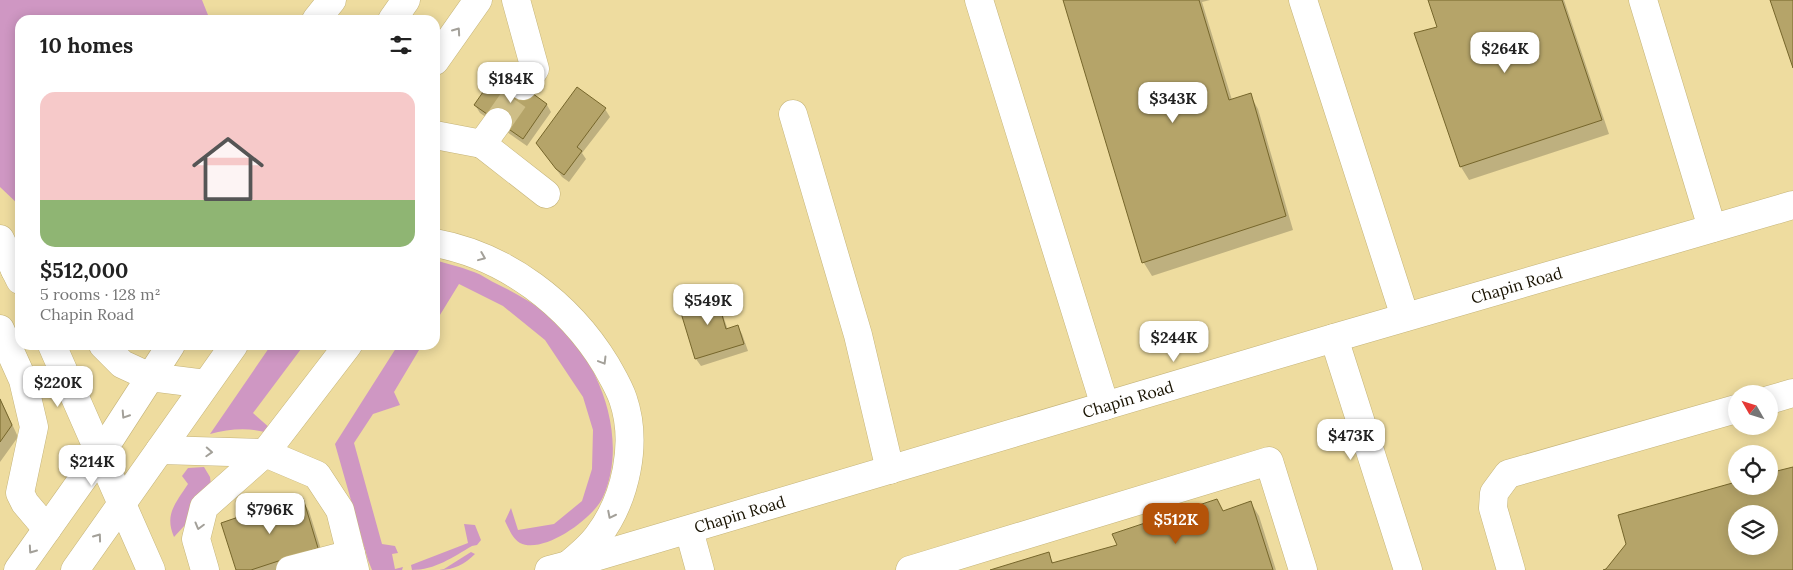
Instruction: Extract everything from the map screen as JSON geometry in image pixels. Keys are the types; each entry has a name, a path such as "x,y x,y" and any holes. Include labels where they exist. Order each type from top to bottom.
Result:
{"main road":[{"path":"320,15 332,0"},
{"path":"396,15 406,0"},
{"path":"440,54 478,0"},
{"path":"516,0 535,69 523,86"},
{"path":"979,0 1105,406"},
{"path":"1303,0 1405,317"},
{"path":"1643,0 1712,228"},
{"path":"793,114 858,335 890,470"},
{"path":"482,144 498,122"},
{"path":"440,136 482,144 546,194"},
{"name":"Chapin Road","path":"557,568 1405,317 1793,205"},
{"path":"0,239 14,274"},
{"path":"440,244 455,247 487,259 519,276 548,298 574,322 591,344 618,387 628,416 630,439 626,470 616,505 608,521 586,550 557,568"},
{"path":"0,329 23,380 34,427 20,493 25,503 47,529"},
{"path":"1334,338 1408,570"},
{"path":"54,350 151,570"},
{"path":"108,350 122,364 150,377 206,384"},
{"path":"18,570 101,453 168,350"},
{"path":"75,570 230,350"},
{"path":"205,570 196,539 204,507 265,453 344,350"},
{"path":"1778,397 1793,393"},
{"path":"1511,570 1493,508 1494,493 1508,474 1728,411"},
{"path":"160,450 265,453 317,475 340,510 353,562 290,570"},
{"path":"910,570 1269,461 1303,570"},
{"path":"689,530 700,570"}],"shaded area":[{"path":"0,0 202,0 208,15 15,15 15,201 0,187"},
{"path":"440,261 477,273 530,302 550,316 567,333 582,353 595,375 605,399 611,424 613,449 610,474 603,497 598,505 579,524 554,539 541,544 530,545 520,543 513,536 505,521 511,508 518,530 554,524 582,501 592,469 593,430 583,397 545,340 503,306 459,284 440,315"},
{"path":"268,350 300,350 253,413 271,429 268,433 239,429 210,434"},
{"path":"395,350 419,350 394,392 400,405 373,414 354,443 382,544 395,546 398,553 392,554 395,569 403,567 402,570 372,570 335,444"},
{"path":"204,467 210,477 211,485 187,516 186,524 174,537 170,522 171,515 188,484 182,476 188,468"},
{"path":"464,524 475,525 481,540 477,545 436,565 412,570 411,565 468,543"},
{"path":"471,552 475,554 467,561 454,568 439,570 444,569"}],"building":[{"path":"1063,0 1199,0 1229,100 1251,93 1286,216 1142,263"},
{"path":"1428,0 1562,0 1602,120 1460,167 1414,33 1437,27"},
{"path":"1770,0 1793,0 1793,68"},
{"path":"499,69 547,104 523,139 474,105"},
{"path":"577,87 606,108 577,147 582,151 564,175 556,169 536,143"},
{"path":"707,289 711,303 718,301 726,329 738,325 744,344 695,359 681,313 688,310 684,297"},
{"path":"0,399 12,425 0,442"},
{"path":"1793,467 1793,570 1603,570 1606,569 1626,544 1618,515 1728,484 1728,495 1778,495 1778,471"},
{"path":"303,498 318,548 251,570 236,570 221,523 259,510 257,506 270,502 273,508"},
{"path":"1217,499 1223,511 1251,501 1273,570 990,570 1049,552 1052,563 1117,545 1112,534"}],"tunnel":[{"path":"498,122 523,86"}]}
